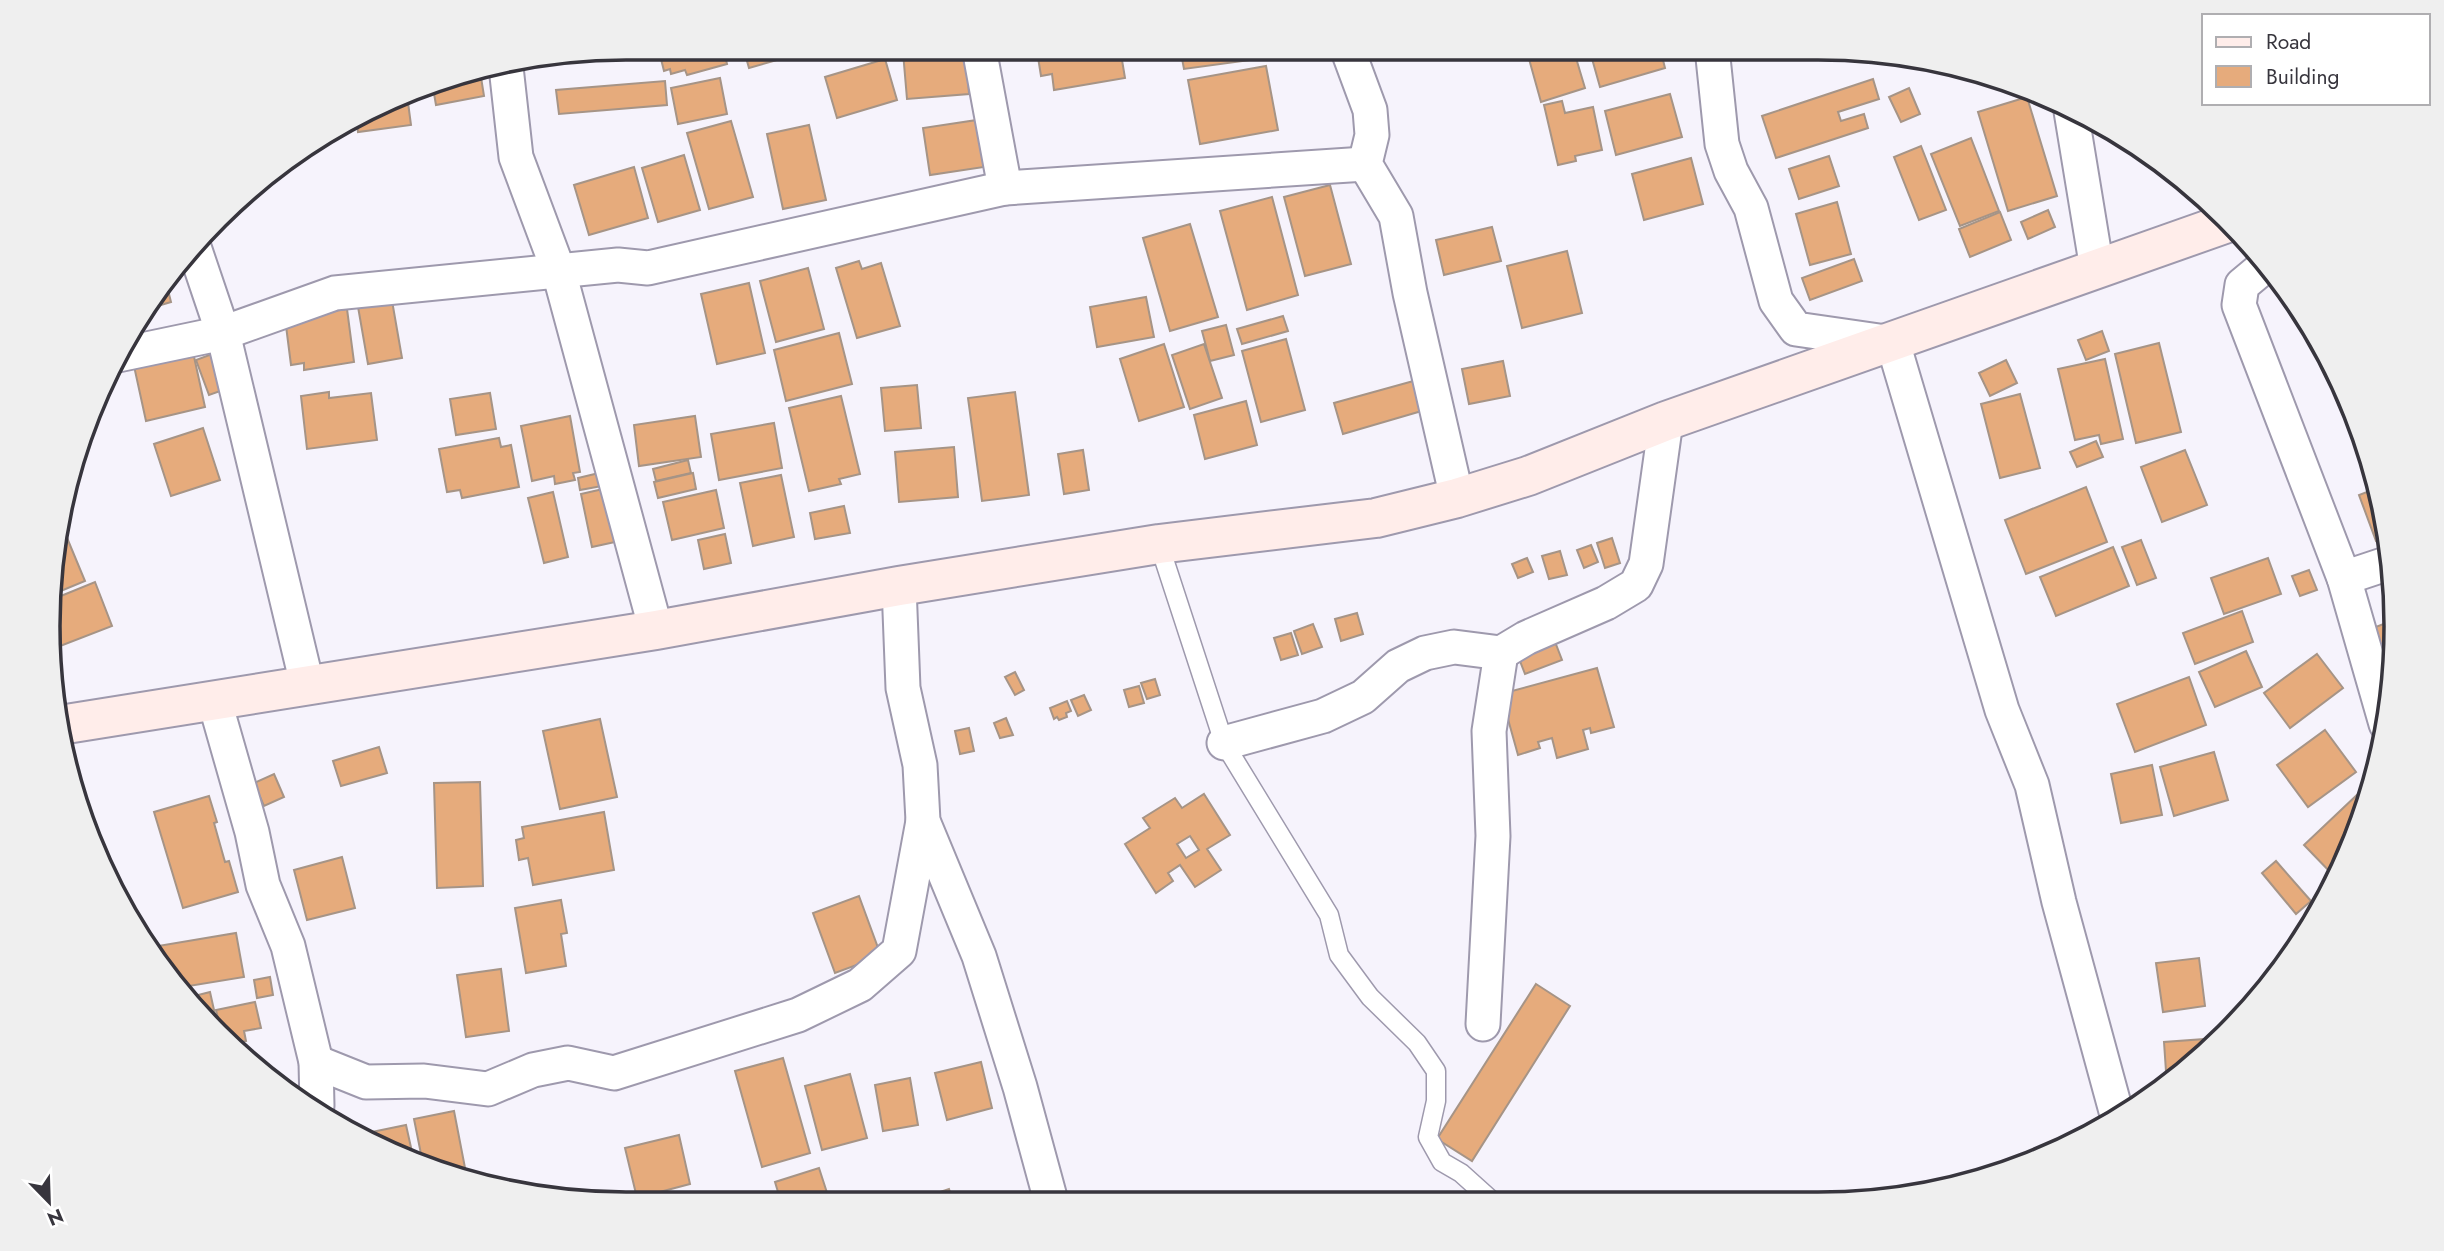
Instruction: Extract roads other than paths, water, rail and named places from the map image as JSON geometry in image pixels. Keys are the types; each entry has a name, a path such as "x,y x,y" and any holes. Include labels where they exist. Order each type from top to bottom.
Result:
{"main road":[{"path":"68,724 656,630 899,586 1159,544 1376,518 1528,477 1665,421 1893,343 2220,226"}],"street":[{"path":"981,60 1005,188"},
{"path":"1351,60 1370,110 1372,135 1366,164 1396,216 1410,293 1457,498"},
{"path":"1713,60 1722,144 1731,171 1751,208 1776,301 1796,329 1893,343 2002,710 2032,785 2059,902 2115,1108"},
{"path":"507,72 516,157 559,272 656,630"},
{"path":"2072,120 2097,269"},
{"path":"130,353 223,333 335,293 618,265 648,268 1005,188 1366,164"},
{"path":"197,256 223,333 307,684"},
{"path":"2259,271 2242,285 2239,304 2343,578 2380,702"},
{"path":"1224,743 1323,716 1363,696 1398,666 1425,653 1454,647 1501,653 1527,638 1596,608 1636,585 1646,564 1665,421"},
{"path":"2343,578 2381,566"},
{"path":"316,1062 366,1082 424,1082 488,1089 533,1070 568,1063 614,1073 798,1016 860,985 899,951 923,821 920,765 903,688 899,586"},
{"path":"1483,1024 1493,836 1489,731 1501,653"},
{"path":"214,699 252,832 263,886 288,946 316,1062 317,1100"},
{"path":"923,821 979,956 1020,1087 1049,1192"}],"lane":[{"path":"1159,544 1224,743 1329,915 1339,955 1370,997 1418,1043 1436,1071 1436,1101 1428,1137 1442,1162 1461,1173 1482,1192"}]}
